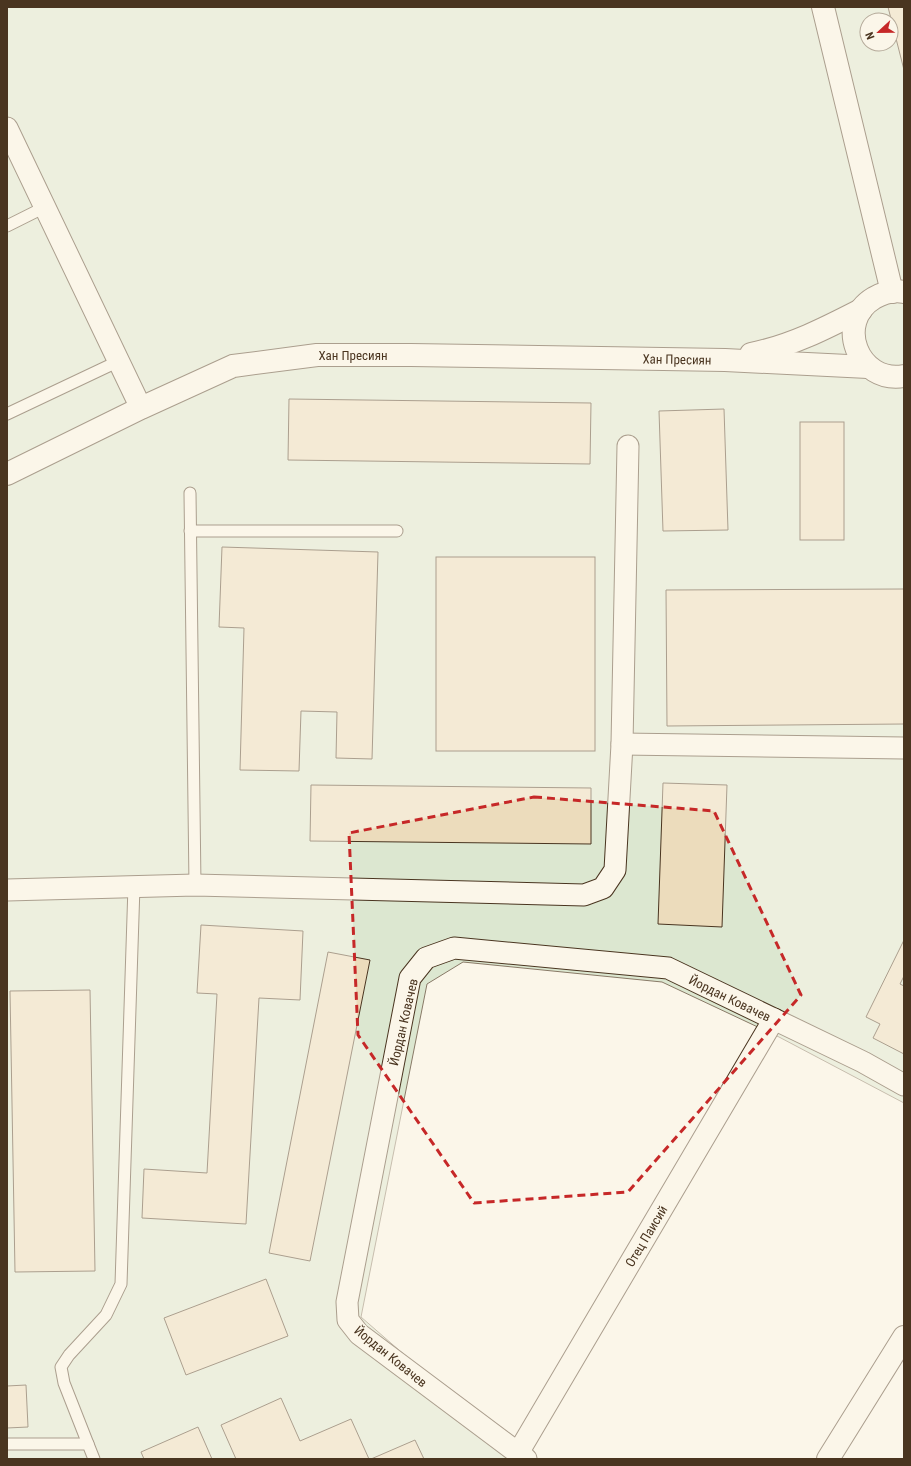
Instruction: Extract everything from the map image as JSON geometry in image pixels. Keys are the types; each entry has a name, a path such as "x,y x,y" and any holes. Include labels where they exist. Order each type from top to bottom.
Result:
{"street":[{"path":"822,7 898,292"},
{"path":"7,128 141,408"},
{"name":"Хан Пресиян","path":"725,360 771,350 816,333 861,310 869,301 880,295 898,292"},
{"path":"861,310 856,321 853,334 855,346 860,357 868,366 878,373 890,377 904,376"},
{"name":"Хан Пресиян","path":"7,474 141,408 233,366 317,355 725,360 868,366"},
{"path":"7,890 195,885 584,895 603,888 615,870 622,744 628,446"},
{"path":"622,744 904,748"},
{"name":"Йордан Ковачев","path":"522,1456 359,1334 348,1320 347,1302 410,978 426,958 454,948 668,968 863,1062 904,1085"},
{"name":"Отец Паисий","path":"522,1456 774,1019"},
{"path":"833,1457 904,1337"}],"lane":[{"path":"7,226 45,207"},
{"path":"7,414 119,361"},
{"path":"190,493 195,885"},
{"path":"190,531 397,531"},
{"path":"94,1459 64,1383 61,1367 106,1315 120,1284 134,886"},
{"path":"7,1444 88,1444"}],"highlighted area":[{"path":"534,797 714,811 801,995 628,1192 474,1203 358,1035 349,833"}],"green space":[{"path":"7,7 904,7 904,1103 779,1037 662,982 463,962 427,984 361,1317 524,1459 7,1459"}],"building":[{"path":"888,7 904,7 904,70 899,50 899,12 889,12"},
{"path":"289,399 591,403 590,464 288,460"},
{"path":"724,409 728,530 663,531 659,411"},
{"path":"800,422 844,422 844,540 800,540"},
{"path":"222,547 378,552 372,759 336,758 337,712 301,711 299,771 240,770 244,628 219,627"},
{"path":"436,557 595,557 595,751 436,751"},
{"path":"904,589 904,724 667,726 666,590"},
{"path":"663,783 727,785 722,927 658,924"},
{"path":"311,785 591,788 591,844 310,841"},
{"path":"201,925 303,931 300,1000 259,998 246,1224 142,1218 144,1169 207,1173 217,994 197,993"},
{"path":"904,940 904,976 900,984 904,986 904,1054 873,1038 880,1024 866,1017"},
{"path":"328,952 370,960 310,1261 269,1253"},
{"path":"90,990 95,1271 15,1272 10,991"},
{"path":"266,1279 288,1336 186,1375 164,1318"},
{"path":"26,1385 28,1427 7,1428 7,1386"},
{"path":"281,1398 300,1441 351,1419 369,1459 236,1459 221,1425"},
{"path":"198,1427 212,1459 144,1459 141,1452"},
{"path":"415,1440 424,1459 371,1459"}]}
